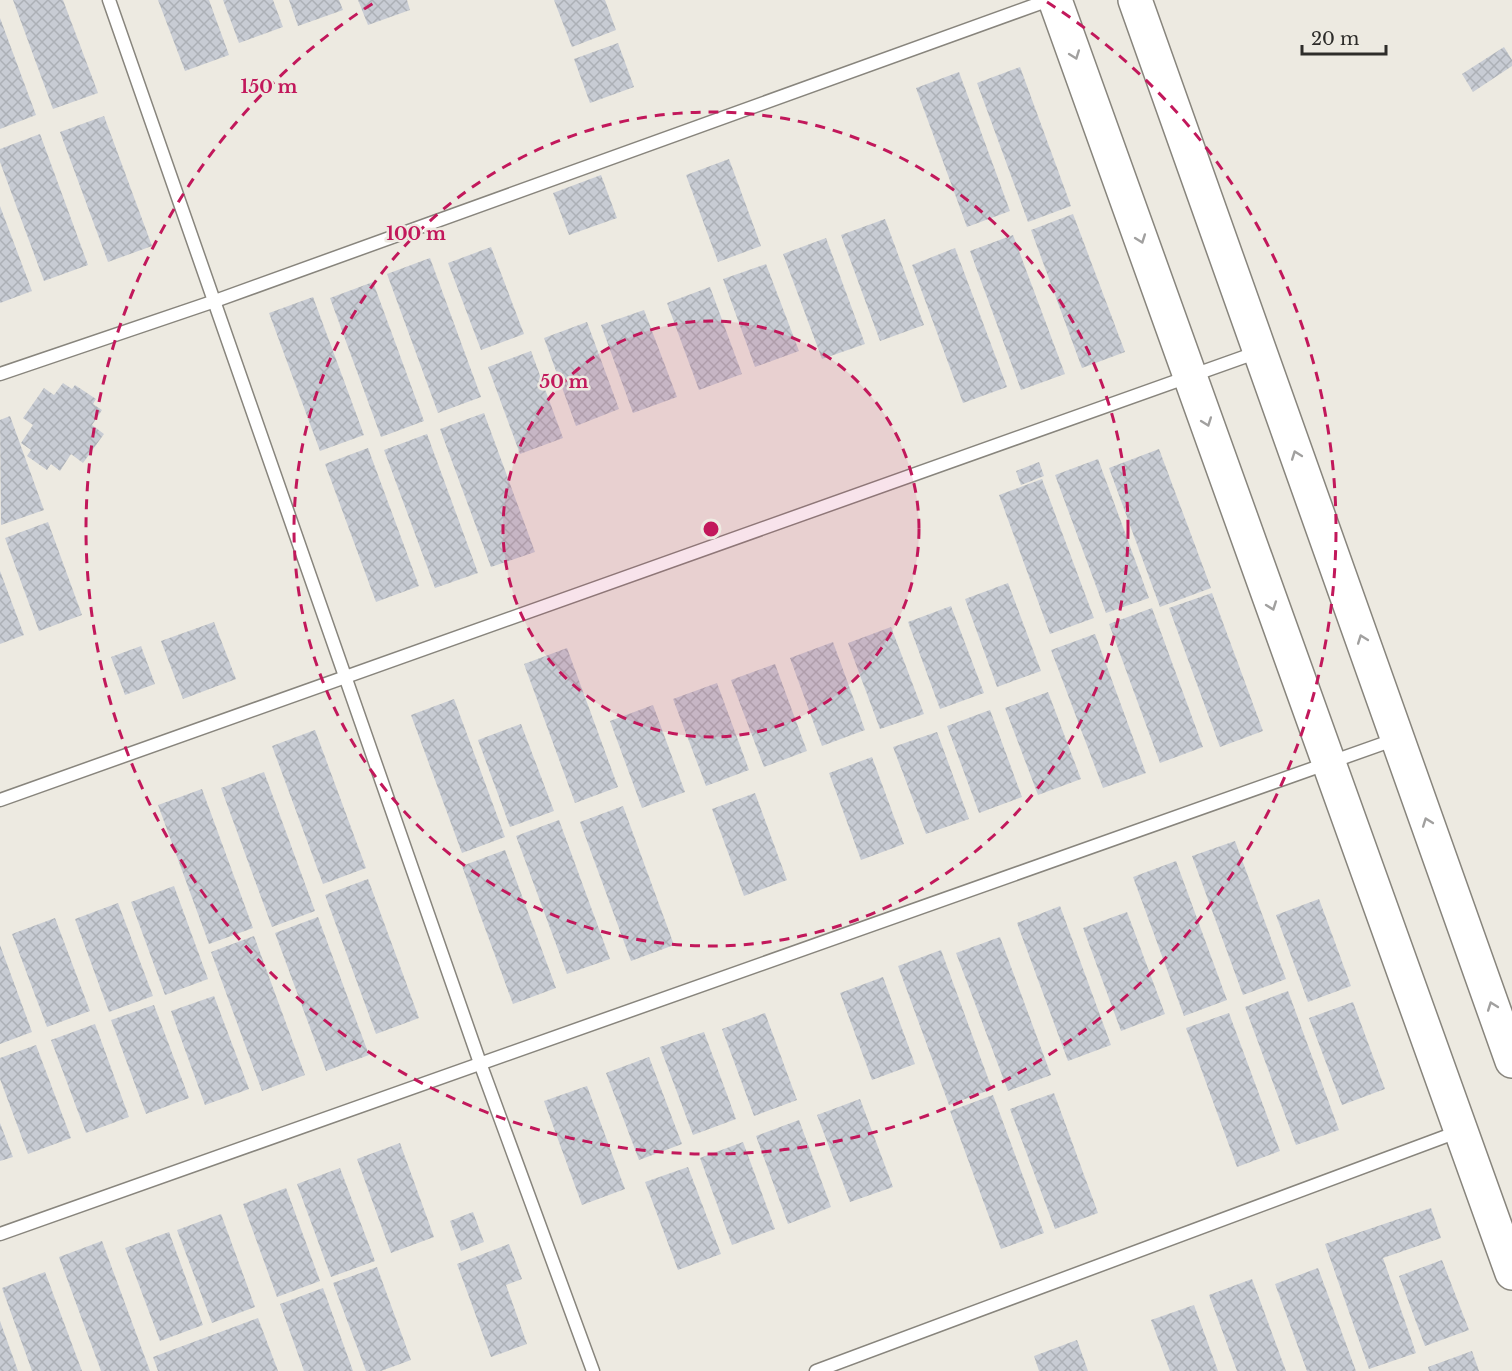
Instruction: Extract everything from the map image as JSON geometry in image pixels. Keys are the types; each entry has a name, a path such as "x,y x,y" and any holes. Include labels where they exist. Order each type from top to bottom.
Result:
{"street":[{"path":"1055,0 1512,1273"},
{"path":"1135,0 1512,1061"}],"lane":[{"path":"108,0 480,1064 592,1371"},
{"path":"0,374 215,301 1049,0"},
{"path":"0,800 1259,352"},
{"path":"0,1234 1397,738"},
{"path":"816,1371 1461,1131"}],"building":[{"path":"13,0 63,0 98,93 53,109"},
{"path":"158,0 209,0 229,55 185,71"},
{"path":"223,0 273,0 283,27 239,43"},
{"path":"289,0 339,0 343,10 298,26"},
{"path":"358,0 407,0 410,10 368,25"},
{"path":"554,0 605,0 616,30 572,47"},
{"path":"0,18 36,115 0,129"},
{"path":"618,43 634,87 590,103 574,59"},
{"path":"1504,47 1512,60 1512,66 1473,92 1462,74"},
{"path":"1020,67 1071,206 1028,222 977,83"},
{"path":"959,72 1010,211 967,227 916,88"},
{"path":"104,116 152,246 108,262 60,132"},
{"path":"40,134 88,265 44,281 0,162 0,149"},
{"path":"729,159 761,246 718,262 686,175"},
{"path":"601,175 617,218 569,235 553,193"},
{"path":"0,206 32,291 0,303"},
{"path":"1073,214 1125,352 1082,368 1031,230"},
{"path":"885,219 924,325 880,341 841,235"},
{"path":"1013,235 1065,374 1021,390 970,251"},
{"path":"826,238 865,344 822,359 783,254"},
{"path":"491,247 524,334 481,350 448,263"},
{"path":"955,248 1007,387 963,403 912,265"},
{"path":"430,258 481,397 438,413 387,274"},
{"path":"766,264 799,351 755,367 723,279"},
{"path":"373,282 424,421 381,437 330,298"},
{"path":"710,287 742,374 699,390 667,303"},
{"path":"313,297 364,435 320,451 269,313"},
{"path":"644,310 677,397 633,413 601,325"},
{"path":"587,322 619,409 576,426 544,338"},
{"path":"531,351 563,438 520,454 488,367"},
{"path":"63,383 72,389 75,385 96,399 93,404 102,410 92,425 104,434 83,463 71,454 60,471 51,464 47,470 27,456 31,450 21,443 33,425 23,418 44,388 54,395"},
{"path":"484,413 535,552 491,567 440,429"},
{"path":"10,416 44,510 1,525 0,420"},
{"path":"427,434 478,573 435,588 384,450"},
{"path":"368,448 419,586 376,602 325,464"},
{"path":"1159,449 1211,588 1160,607 1109,468"},
{"path":"1098,459 1149,598 1106,613 1055,475"},
{"path":"1039,462 1044,476 1021,485 1016,471"},
{"path":"1042,479 1094,618 1050,634 999,495"},
{"path":"48,522 82,615 39,631 5,538"},
{"path":"0,571 24,635 0,644"},
{"path":"1008,583 1041,671 997,687 965,599"},
{"path":"1212,593 1263,731 1220,747 1169,608"},
{"path":"951,606 984,693 940,709 908,622"},
{"path":"1152,608 1203,747 1160,763 1109,624"},
{"path":"214,622 236,679 183,699 161,641"},
{"path":"891,627 924,714 880,729 848,643"},
{"path":"1095,634 1146,773 1103,788 1051,650"},
{"path":"833,642 865,730 822,746 790,658"},
{"path":"141,646 155,684 125,695 111,657"},
{"path":"567,648 618,787 575,803 524,664"},
{"path":"775,664 807,751 764,767 731,680"},
{"path":"717,683 749,770 706,786 673,699"},
{"path":"1048,692 1081,779 1038,795 1005,708"},
{"path":"454,699 505,837 462,853 411,715"},
{"path":"653,705 685,792 642,808 610,721"},
{"path":"990,710 1022,797 979,813 947,726"},
{"path":"521,724 554,811 510,827 478,740"},
{"path":"315,730 366,868 323,884 272,746"},
{"path":"937,732 969,819 926,834 893,747"},
{"path":"872,757 904,844 861,860 829,773"},
{"path":"264,772 315,911 272,927 221,788"},
{"path":"202,789 253,928 209,944 158,805"},
{"path":"755,793 787,880 744,896 712,809"},
{"path":"623,806 674,945 631,961 580,822"},
{"path":"559,820 610,959 567,974 516,836"},
{"path":"1235,841 1286,979 1243,995 1192,856"},
{"path":"505,850 556,988 513,1004 462,866"},
{"path":"1176,861 1227,1000 1184,1016 1133,877"},
{"path":"368,879 419,1018 376,1034 325,895"},
{"path":"174,886 208,979 165,995 131,902"},
{"path":"1319,899 1351,986 1308,1002 1276,915"},
{"path":"118,903 153,996 109,1012 75,919"},
{"path":"1060,906 1111,1045 1068,1061 1017,923"},
{"path":"1127,912 1165,1014 1121,1031 1083,928"},
{"path":"318,917 369,1055 326,1071 275,933"},
{"path":"55,918 90,1011 47,1027 12,934"},
{"path":"254,936 305,1075 262,1091 211,952"},
{"path":"1000,937 1051,1075 1008,1091 956,953"},
{"path":"0,945 32,1032 0,1044"},
{"path":"941,950 992,1089 949,1105 898,966"},
{"path":"883,977 915,1064 872,1080 840,993"},
{"path":"1288,991 1339,1130 1296,1145 1245,1007"},
{"path":"214,996 249,1089 205,1105 171,1011"},
{"path":"1353,1002 1385,1089 1342,1105 1309,1018"},
{"path":"154,1005 189,1098 146,1114 111,1020"},
{"path":"765,1013 797,1100 754,1116 722,1029"},
{"path":"1229,1013 1280,1151 1237,1167 1186,1028"},
{"path":"95,1024 129,1117 86,1133 51,1040"},
{"path":"704,1032 736,1119 693,1135 660,1047"},
{"path":"36,1045 71,1138 28,1154 0,1079 0,1058"},
{"path":"649,1057 682,1144 639,1160 606,1073"},
{"path":"587,1086 625,1189 582,1205 544,1101"},
{"path":"1054,1093 1098,1213 1055,1229 1010,1109"},
{"path":"993,1095 1044,1233 1001,1249 950,1111"},
{"path":"860,1099 893,1187 850,1202 817,1115"},
{"path":"799,1120 831,1207 788,1224 756,1136"},
{"path":"0,1123 13,1157 0,1161"},
{"path":"743,1142 775,1229 732,1245 700,1158"},
{"path":"400,1143 434,1237 391,1253 357,1159"},
{"path":"688,1167 721,1254 678,1270 645,1182"},
{"path":"340,1168 375,1261 331,1277 297,1184"},
{"path":"286,1188 320,1281 277,1297 243,1204"},
{"path":"1431,1208 1441,1238 1383,1258 1416,1353 1369,1369 1325,1244"},
{"path":"473,1212 484,1242 461,1251 450,1221"},
{"path":"221,1214 255,1307 212,1323 177,1230"},
{"path":"169,1232 203,1325 160,1341 125,1248"},
{"path":"102,1241 150,1371 101,1371 59,1257"},
{"path":"509,1244 522,1279 506,1285 527,1344 491,1357 457,1264"},
{"path":"1442,1260 1469,1330 1425,1346 1399,1276"},
{"path":"377,1267 411,1360 381,1371 366,1371 333,1283"},
{"path":"1318,1268 1356,1371 1307,1371 1275,1284"},
{"path":"45,1272 82,1371 32,1371 2,1288"},
{"path":"1252,1279 1286,1371 1237,1371 1209,1295"},
{"path":"323,1288 353,1371 304,1371 280,1304"},
{"path":"1194,1305 1218,1371 1170,1371 1151,1320"},
{"path":"258,1318 278,1371 158,1371 153,1357"},
{"path":"0,1321 18,1371 0,1371"},
{"path":"1077,1340 1088,1371 1039,1371 1034,1356"},
{"path":"1472,1351 1479,1371 1429,1371 1428,1367"}]}
